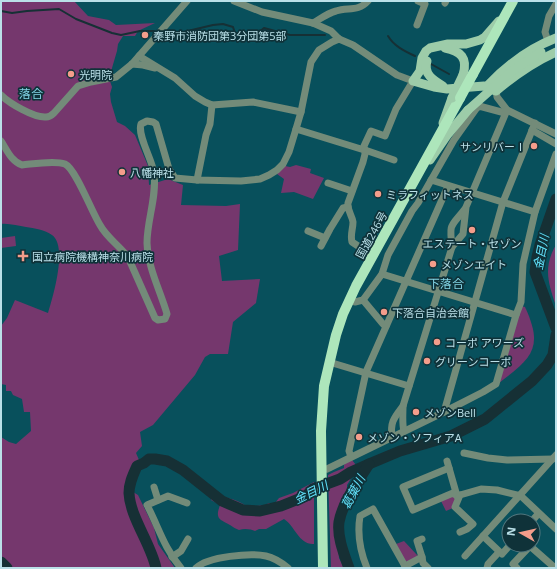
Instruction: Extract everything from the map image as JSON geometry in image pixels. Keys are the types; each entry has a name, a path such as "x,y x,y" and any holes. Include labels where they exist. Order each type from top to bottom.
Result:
{"highway":[{"name":"国道246号","path":"323,568 321,411 329,362 343,314 356,286 435,144 468,74 511,6"}],"main road":[{"path":"511,6 489,32 480,40 472,43 448,44 435,47 424,55 420,71 413,81 430,86 447,88 486,86 496,91 536,61 556,52"},
{"path":"407,194 448,134 468,110 512,70 541,52 553,41"},
{"path":"486,86 503,70 520,58 553,41"},
{"path":"435,47 454,50 462,56 468,74"},
{"path":"435,47 425,67 426,71 431,78 447,88"}],"street":[{"path":"1,95 24,110 46,117 54,113 78,86 116,77 132,64 187,1"},
{"path":"234,1 262,12 313,24 331,31 339,39 353,45 397,75 413,81 396,109 385,136 370,131 364,146 363,162 352,191 348,207 353,220 351,236 352,242 373,256"},
{"path":"313,24 323,16 336,11 351,10 364,6 368,1"},
{"path":"417,25 428,5 418,1"},
{"path":"553,41 545,32 556,4"},
{"path":"1,141 12,158 17,163 22,165 54,162 64,164 69,168 100,225 109,238 123,250 128,257 137,274 155,318 158,320 165,319 167,314 153,276 149,258 148,237 154,186 154,173 145,142 140,134 139,128 141,124 147,121 156,124 169,170 175,178 241,181 260,179 269,176 283,164 289,152 301,112 311,62 319,50 339,39"},
{"path":"138,56 175,78 195,96 212,105 253,102 301,112"},
{"path":"132,64 159,69"},
{"path":"496,91 497,96 506,111"},
{"path":"496,91 501,94 510,107 556,144"},
{"path":"198,180 206,135 210,124 212,105"},
{"path":"355,302 363,300 382,274 388,255 454,140 479,106 506,111 524,118"},
{"path":"404,431 403,406 452,247 462,234 466,207 506,111"},
{"path":"534,127 556,134"},
{"path":"444,412 503,202 534,127"},
{"path":"296,129 360,149 365,149 394,160"},
{"path":"327,469 444,412 496,384 521,302 522,264 535,212 556,154"},
{"path":"431,180 535,212"},
{"path":"328,183 352,191"},
{"path":"350,458 349,451 366,372 448,186"},
{"path":"321,246 344,208 348,207"},
{"path":"452,247 450,232 451,226 466,207"},
{"path":"308,231 325,238"},
{"path":"382,274 516,315"},
{"path":"363,300 386,326"},
{"path":"329,362 409,386"},
{"path":"392,438 391,429 393,419 403,406"},
{"path":"464,453 507,460 555,457"},
{"path":"465,556 555,457"},
{"path":"460,532 473,524 455,507 459,495 448,465 403,487 413,510 453,493 459,495 481,489 497,490 520,496 537,513"},
{"path":"154,487 158,500"},
{"path":"180,568 163,543 159,529 147,505 168,496 188,503"},
{"path":"367,568 364,561 358,530 360,516 373,509 406,567 422,557"},
{"path":"541,516 556,529"},
{"path":"483,536 500,552 488,564 487,568"},
{"path":"172,557 181,551 188,539"},
{"path":"422,539 417,541 423,563 428,568"},
{"path":"517,568 513,564 530,546 555,568"},
{"path":"196,568 206,562 227,557 256,555 267,556 280,562 288,568"}],"shaded area":[{"path":"1,1 74,1 88,16 109,20 116,25 155,23 138,31 135,36 123,36 118,44 110,81 112,87 110,94 111,102 117,122 125,126 135,135 148,166 149,185 168,179 183,185 181,205 226,206 240,204 238,250 219,256 222,281 260,279 256,303 233,322 228,354 210,354 205,357 195,375 153,425 140,432 142,446 136,453 142,467 136,475 133,492 138,495 154,528 158,544 175,568 1,568 1,437 16,444 31,431 30,412 24,412 22,399 13,395 11,391 6,391 6,385 1,384 1,326 7,318 15,300 48,313 56,284 59,250 57,241 52,235 46,232 10,224 1,224"},
{"path":"296,165 311,169 310,173 324,178 313,199 294,192 281,193 284,179 277,174 285,166 290,167"},
{"path":"15,236 16,246 1,248 1,238"},
{"path":"556,245 556,306 549,282 548,268 549,261"},
{"path":"521,306 525,307 534,333 532,351 520,366 499,383"},
{"path":"348,460 352,460 356,465 356,470 347,485 347,490 338,510 336,525 339,558 344,568 331,568 328,475 344,468 344,465"},
{"path":"314,482 314,544 305,542 284,519 266,529 259,529 255,531 247,529 238,530 219,518 218,513 220,505 211,500 211,493 235,500 247,507 265,505 275,503 279,498 293,493"},
{"path":"452,496 455,497 456,501 452,506 453,508 446,511 441,501"},
{"path":"404,541 418,556 408,562 405,561 396,544"}],"waterway":[{"path":"1,11 12,13 59,9 76,19 112,33 121,35 140,31 154,31"},
{"path":"166,33 175,34 223,24 233,27 235,33 244,37 254,36 264,28 290,35 325,35"},
{"path":"388,36 396,45 415,56"},
{"path":"431,64 449,74"},
{"name":"金目川","path":"556,199 540,245 535,272 556,328"},
{"name":"金目川","path":"156,568 133,511 129,493 130,482 137,466 149,459 167,461 183,470 222,501 243,510 260,511 281,506 306,496 313,489 340,479 369,464 400,451 451,436 485,419 532,381 547,365 553,355 556,335"},
{"name":"葛葉川","path":"349,568 340,539 339,522 347,499 369,464"},
{"name":"金目川","path":"1,562 7,568"}],"place":[{"name":"秦野市消防団第3分団第5部","path":"145,35"},
{"name":"光明院","path":"71,74"},
{"name":"サンリバーⅠ","path":"534,146"},
{"name":"八幡神社","path":"122,172"},
{"name":"ミラフィットネス","path":"378,194"},
{"name":"エステート・セゾン","path":"472,230"},
{"name":"国立病院機構神奈川病院","path":"23,256"},
{"name":"メゾンエイト","path":"433,264"},
{"name":"下落合自治会館","path":"384,312"},
{"name":"コーポ アワーズ","path":"437,342"},
{"name":"グリーンコーポ","path":"427,361"},
{"name":"メゾンBell","path":"416,412"},
{"name":"メゾン・ソフィアA","path":"359,437"}],"district":[{"name":"落合","path":"31,93"},
{"name":"下落合","path":"446,283"}]}
